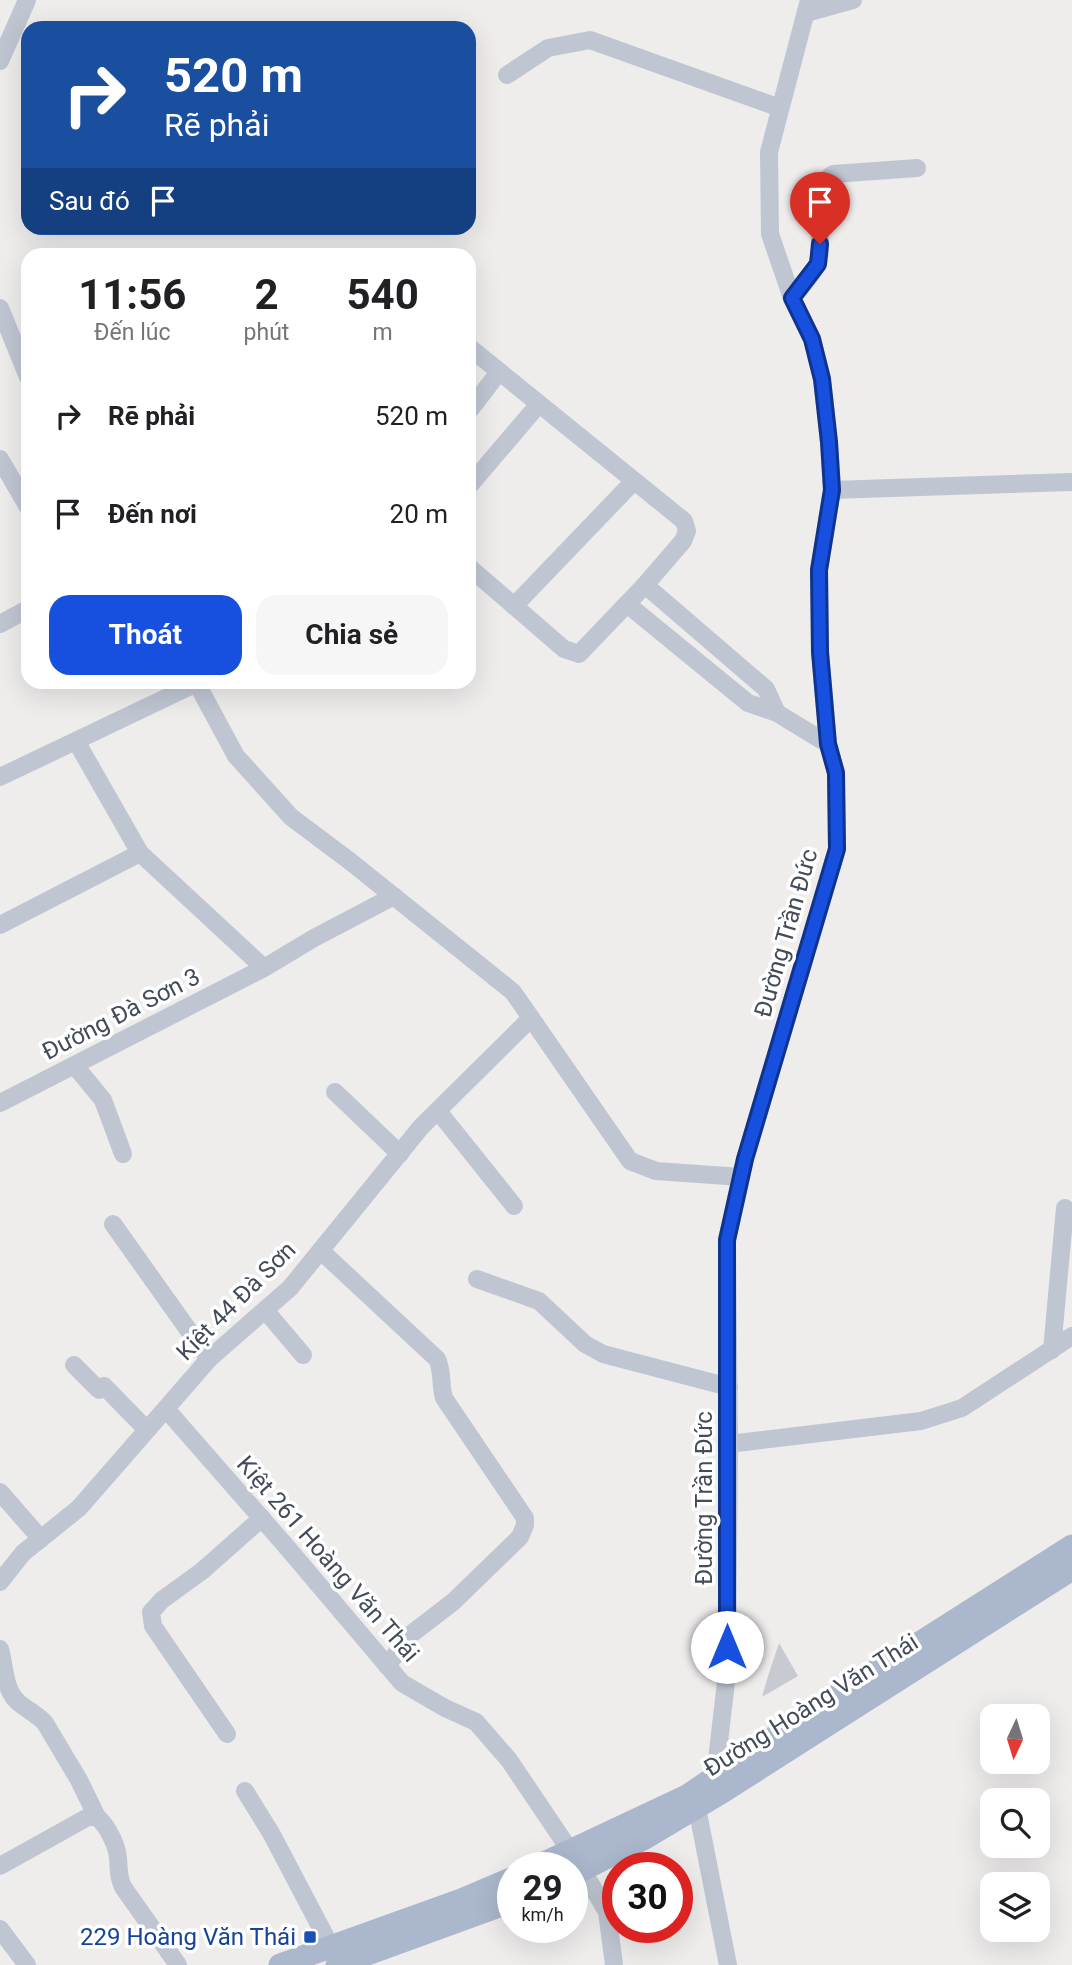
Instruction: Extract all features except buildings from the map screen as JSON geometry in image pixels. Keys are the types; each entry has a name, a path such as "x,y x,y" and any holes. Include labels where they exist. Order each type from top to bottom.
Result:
{"main road":[{"path":"719,1785 808,1714 1072,1546"},
{"name":"Đường Hoàng Văn Thái","path":"588,1858 687,1796 719,1785 1072,1569"},
{"name":"Đường Hoàng Văn Thái","path":"588,1860 696,1808 719,1785"},
{"path":"334,1956 497,1885"},
{"path":"280,1965 334,1956 497,1906"}],"street":[{"path":"0,61 27,0"},
{"path":"807,6 853,0"},
{"name":"Đường Trần Đức","path":"719,1785 727,1672 727,1240 741,1177 837,849 836,773 828,744 820,652 819,570 832,490 822,379 812,339 792,298 770,234 769,152 807,6"},
{"path":"507,75 548,48 590,40 780,108"},
{"path":"792,298 818,264 819,191 824,180 833,174 917,168"},
{"path":"0,307 7,343 21,366"},
{"path":"476,353 684,521 687,531 683,541 645,585 579,654 564,649 476,573"},
{"path":"476,402 499,372"},
{"path":"476,478 539,404"},
{"path":"0,459 21,494"},
{"path":"514,606 634,481"},
{"path":"832,490 1072,482"},
{"path":"645,585 766,689 777,713"},
{"path":"627,604 748,703 777,713 828,744"},
{"path":"0,624 21,613"},
{"path":"0,777 184,689"},
{"path":"200,689 236,756 291,817 513,992 631,1161 656,1171 741,1177"},
{"path":"76,741 140,853 264,968"},
{"path":"0,925 140,853"},
{"name":"Đường Đà Sơn 3","path":"0,1103 264,968 394,896"},
{"name":"Kiệt 44 Đà Sơn","path":"0,1582 23,1553 79,1508 209,1359 290,1287 438,1111 531,1018"},
{"path":"75,1066 103,1100 123,1154"},
{"path":"335,1092 400,1154"},
{"path":"438,1111 514,1206"},
{"path":"1052,1350 1065,1208"},
{"path":"113,1224 209,1359"},
{"path":"321,1251 437,1359 444,1398 523,1513 525,1525 520,1537 453,1602 410,1635 387,1666"},
{"path":"477,1279 527,1294 539,1301 585,1344 603,1354 729,1387"},
{"path":"265,1310 303,1355"},
{"path":"729,1444 922,1422 962,1408 1072,1336"},
{"path":"75,1364 99,1390 104,1386 148,1430"},
{"name":"Kiệt 261 Hoàng Văn Thái","path":"166,1409 402,1683 445,1709 476,1722 509,1760 567,1852"},
{"path":"0,1492 41,1539"},
{"path":"227,1734 153,1626 151,1612 262,1518"},
{"path":"0,1648 8,1689 16,1700 45,1723 79,1780 97,1817 104,1823 118,1856 117,1874 123,1887 178,1965"},
{"path":"245,1791 271,1833 334,1956"},
{"path":"696,1808 729,1965"},
{"path":"0,1866 88,1817 97,1817"},
{"name":"Kiệt 261 Hoàng Văn Thái","path":"588,1884 607,1912 614,1965"},
{"path":"0,1929 27,1965"}],"place":[{"name":"229 Hoàng Văn Thái","path":"310,1937"}],"route":[{"path":"727,1647 727,1240 745,1159 837,849 836,773 828,744 820,652 819,570 832,490 829,442 822,379 812,339 792,298 818,264 820,244"}]}
